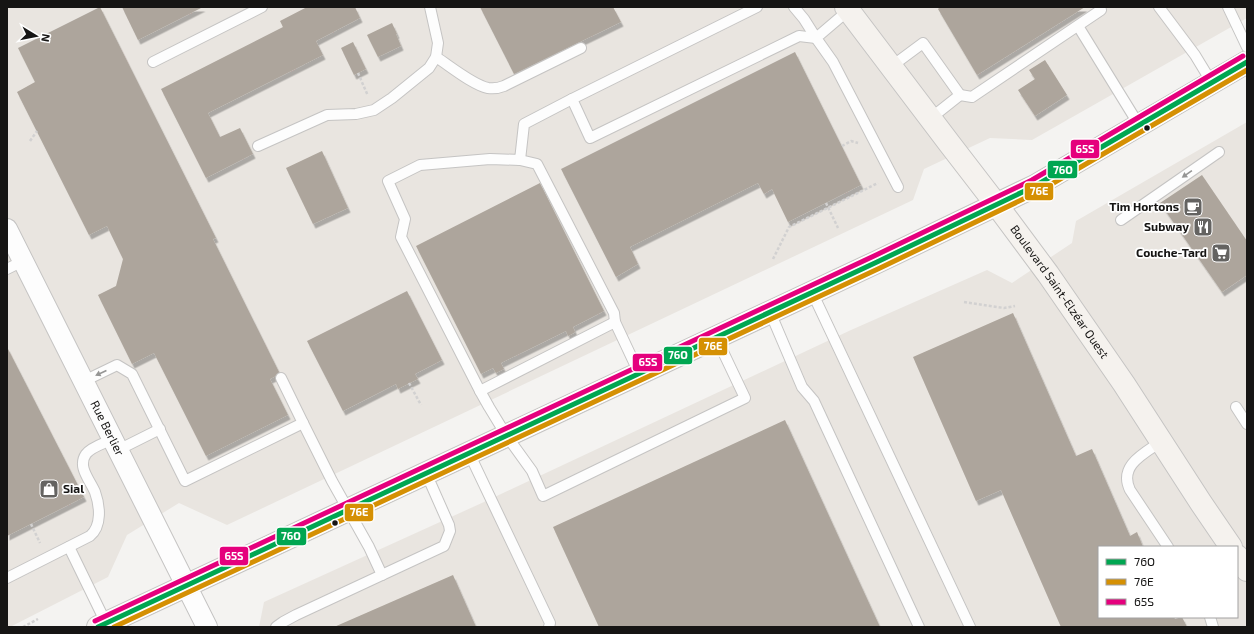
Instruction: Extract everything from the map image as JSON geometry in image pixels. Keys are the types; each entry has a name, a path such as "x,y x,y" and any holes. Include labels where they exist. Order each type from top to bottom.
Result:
{"street":[{"name":"Boulevard Saint-Elzéar Ouest","path":"849,8 1048,274 1124,384 1201,504 1230,546"},
{"path":"102,625 770,312 1034,186 1247,62"},
{"name":"Rue Berlier","path":"7,229 15,265 84,381 207,627"},
{"path":"1238,557 1247,570"}],"lane":[{"path":"154,62 262,7"},
{"path":"258,146 327,115 356,114 374,110 392,98 428,68 436,57 438,43 430,7"},
{"path":"520,160 524,124 757,7"},
{"path":"794,7 804,19 833,62 898,187"},
{"path":"1159,7 1195,55 1212,83"},
{"path":"1228,7 1247,47"},
{"path":"572,99 590,138 799,36 816,38 849,8"},
{"path":"892,66 923,43 960,95 972,97 1100,10"},
{"path":"1078,26 1139,125"},
{"path":"436,57 475,83 493,89 504,86 581,48"},
{"path":"931,118 960,95"},
{"path":"1121,220 1219,152"},
{"path":"639,373 615,322 614,313 537,164 520,160 490,159 420,165 388,181 405,219 401,236 480,391 506,436 532,471 543,496 745,398 716,337"},
{"path":"812,292 970,627"},
{"path":"770,312 802,387 814,401 918,627"},
{"path":"480,391 615,322"},
{"path":"84,381 117,365 132,374 185,481 303,423"},
{"path":"281,378 332,480 369,547 382,575"},
{"path":"1236,407 1247,424"},
{"path":"7,578 69,547 95,532 98,520 98,504 95,492 82,463 87,453 92,449 116,444 160,429"},
{"path":"1162,441 1133,463 1128,471 1127,481 1130,490 1167,546"},
{"path":"469,453 548,617 550,623 549,627"},
{"path":"276,627 296,615 444,546 450,531 449,525 426,473"},
{"path":"69,547 102,625"}],"path":[{"path":"358,73 366,91"},
{"path":"30,141 37,131"},
{"path":"842,146 851,141 862,144"},
{"path":"773,259 789,227 866,189"},
{"path":"826,203 838,228"},
{"path":"964,302 1004,308 1015,306"},
{"path":"410,383 421,405"},
{"path":"31,524 35,532"},
{"path":"23,627 38,619"}],"shaded area":[{"path":"7,7 1247,7 1247,18 1032,140 990,138 924,169 913,200 227,525 179,503 127,535 108,577 10,627 7,627"},
{"path":"1247,122 1247,627 259,627 264,602 484,502 851,330 987,270 1012,283 1072,243 1076,221"}],"building":[{"path":"100,7 216,238 213,239 280,374 270,379 288,415 206,456 154,353 132,364 98,295 116,286 123,259 107,226 89,235 17,92 35,82 18,48"},
{"path":"122,7 203,7 138,40"},
{"path":"307,7 355,7 360,18 316,41 323,55 208,113 220,137 240,128 253,154 206,178 161,89 283,27 280,21"},
{"path":"480,7 613,7 621,22 514,74"},
{"path":"940,7 1085,7 977,75 938,9"},
{"path":"392,23 401,46 378,57 367,35"},
{"path":"353,42 366,69 354,75 341,48"},
{"path":"795,52 861,185 788,222 772,189 764,194 758,183 630,247 638,264 616,277 561,169"},
{"path":"1045,60 1067,95 1035,116 1018,90 1035,79 1029,70"},
{"path":"322,151 348,208 313,224 286,168"},
{"path":"1202,175 1247,241 1247,275 1222,292 1160,203"},
{"path":"540,183 604,311 573,327 575,332 572,334 568,336 566,331 501,363 504,369 496,373 493,368 481,374 416,246"},
{"path":"407,291 442,360 415,374 418,379 398,389 396,384 343,411 307,341"},
{"path":"1013,313 1076,456 1092,449 1130,536 1137,532 1143,546 1098,546 1098,618 1182,618 1187,627 1061,627 1001,490 976,501 913,357"},
{"path":"7,347 84,497 7,536"},
{"path":"785,420 880,627 599,627 553,527"},
{"path":"453,575 476,627 334,627"}],"transit line":[{"name":"65S","path":"95,621 874,256 1032,180 1243,56"},
{"name":"76O","path":"98,627 877,262 1035,186 1247,62"},
{"name":"76E","path":"114,627 880,268 1038,192 1247,70"}],"place":[{"name":"Tim Hortons","path":"1193,207"},
{"name":"Subway","path":"1203,227"},
{"name":"Couche-Tard","path":"1221,253"},
{"name":"Sial","path":"49,489"}]}
